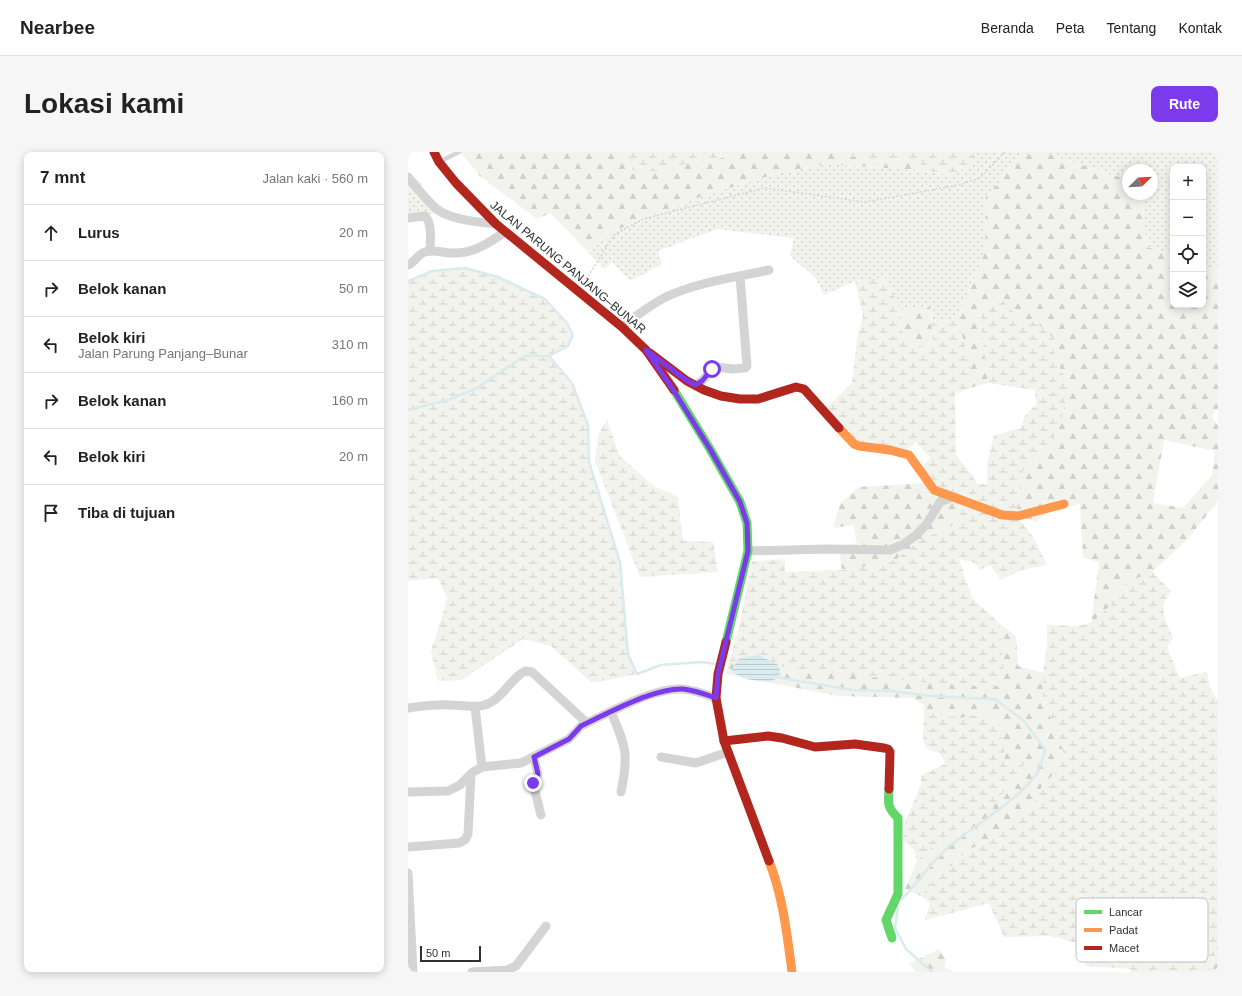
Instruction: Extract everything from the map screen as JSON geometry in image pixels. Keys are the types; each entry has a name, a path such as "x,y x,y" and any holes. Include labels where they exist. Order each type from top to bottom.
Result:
{"main road":[{"name":"JALAN PARUNG PANJANG–BUNAR","path":"434,152 439,162 456,183 496,224 622,327 646,350 674,391 710,449 740,502 747,523 748,551 718,674 716,698 724,741 776,878 783,906 792,972"},
{"path":"646,350 686,380 718,395 750,399 768,397 800,387 804,389 854,444 909,455 934,490 952,497 1002,515 1018,516 1064,504"},
{"path":"724,741 762,736 782,738 805,746 836,747 846,744 854,744 888,750 890,752 888,803 890,810 898,818 898,894 886,920 892,938"}],"street":[{"path":"408,177 429,201 445,214 467,220 496,224"},
{"path":"408,218 425,216 429,220 430,251"},
{"path":"408,266 421,254 430,251 453,253 470,252 482,247 505,232"},
{"path":"622,327 643,311 668,296 696,286 769,270"},
{"path":"695,385 702,381 712,369 734,370 745,368 747,366 740,276"},
{"path":"748,551 826,548 890,550 902,545 915,536 926,525 940,502 952,497"},
{"path":"408,708 427,705 482,706 494,701 525,671 532,672 587,723"},
{"path":"408,792 448,791 460,785 471,775 472,772 482,767 521,763 569,739 581,726 642,698 673,689 683,689 696,691 716,698"},
{"path":"475,707 482,767"},
{"path":"611,712 624,742 627,758 621,792"},
{"path":"661,757 696,763 728,752"},
{"path":"534,757 538,774 533,783 541,815"},
{"path":"408,847 459,843 465,840 468,834 471,775"},
{"path":"408,873 413,972"},
{"path":"472,972 507,970 516,966 546,926"}],"lane":[{"path":"439,162 459,152"}],"path":[{"path":"579,291 614,235 643,219 765,188 865,202 959,185 980,178 1005,152"}],"green space":[{"path":"460,152 626,152 631,169 634,171 659,171 688,163 722,158 734,152 832,152 874,161 904,159 919,162 930,171 825,164 772,175 700,197 616,230 588,252 550,213 537,219 480,176"},
{"path":"626,152 734,152 722,158 688,163 659,171 634,171 631,169"},
{"path":"832,152 974,152 976,154 970,167 950,175 930,171 919,162 904,159 874,161"},
{"path":"974,152 1036,152 1016,156 997,185 986,195 985,252 957,319 932,322 930,307 900,310 885,277 855,281 824,295 815,277 790,256 794,238 717,229 658,251 662,264 630,281 612,262 605,269 588,252 616,230 700,197 772,175 825,164 927,171 950,175 976,154"},
{"path":"1036,152 1042,152 1122,178 1122,200 1143,200 1147,247 1170,254 1170,308 1206,308 1206,266 1218,270 1218,408 1212,415 1218,425 1218,501 1188,539 1152,572 1124,584 1114,597 1111,605 1091,623 1099,562 1083,558 1080,504 1050,510 1036,522 1016,515 1023,471 1050,446 1068,385 1054,355 1053,338 1037,323 1019,319 1000,298 982,310 981,323 988,383 970,388 970,362 957,319 985,252 986,195 997,185 1016,156","holes":["1164,440 1215,451 1212,475 1183,508 1153,503"]},
{"path":"1042,152 1218,152 1218,270 1206,266 1206,164 1170,164 1170,254 1147,247 1143,200 1158,200 1158,164 1122,164 1122,178"},
{"path":"408,174 423,184 414,190 436,214 408,213"},
{"path":"465,268 498,277 545,299 567,323 573,335 568,346 549,356 572,383 588,425 589,462 620,562 628,654 637,674 592,683 551,646 523,639 461,680 438,681 431,651 447,598 438,578 408,581 408,281 432,271"},
{"path":"885,277 900,310 904,341 926,347 933,340 932,322 957,319 970,362 970,388 955,394 956,455 972,475 977,484 987,484 987,464 994,435 1021,428 1025,415 1036,405 1035,390 988,383 981,323 982,310 1000,298 1019,318 1037,323 1053,338 1054,355 1068,385 1063,414 1050,446 1023,471 1016,515 1033,537 1047,565 1021,570 1001,580 990,565 980,570 975,563 959,559 972,598 1000,624 1004,675 997,686 970,686 898,680 729,661 740,624 752,561 785,559 785,572 842,570 881,564 897,559 920,540 950,527 956,523 959,518 961,504 918,470 930,458 916,442 900,457 858,448 823,411 852,383 857,339 863,316 855,281"},
{"path":"930,307 933,340 926,347 904,341 900,310"},
{"path":"607,419 619,455 652,485 678,497 683,541 713,542 718,572 640,577 595,461 598,436"},
{"path":"927,483 962,504 959,518 956,523 920,540 897,559 881,564 842,570 839,546 857,543 854,525 833,528 840,504 858,487"},
{"path":"1152,572 1171,591 1166,597 1163,609 1165,620 1173,638 1168,645 1168,649 1179,676 1182,678 1207,671 1210,688 1218,700 1218,945 1209,972 1131,972 1131,969 1085,966 1085,962 1208,962 1208,898 1076,898 1076,943 1051,936 1004,937 989,903 925,920 930,903 921,896 939,874 949,868 968,850 998,836 1027,811 1034,803 1042,786 1055,773 1061,763 1063,753 1061,742 1043,699 1043,673 1047,643 1047,625 1078,626 1091,623 1111,605 1114,597 1124,584"},
{"path":"1000,624 1016,636 1018,666 1043,673 1043,699 1061,742 1063,753 1061,763 1055,773 1042,786 1034,803 1027,811 998,836 968,850 949,868 939,874 921,896 905,889 917,861 945,837 1028,759 1005,761 984,713 961,718 924,712 924,705 913,698 838,696 726,674 729,661 839,673 1004,675"},
{"path":"924,712 961,718 984,713 1001,725 1005,761 1028,759 996,802 945,837 917,861 914,850 903,840 904,825 921,784 921,775 945,764 940,753 928,750 923,741"},
{"path":"1218,945 1218,972 1209,972"},
{"path":"939,949 946,960 944,967 954,972 916,972 909,964"}],"shaded area":[{"path":"758,655 777,664 781,673 772,682 756,681 745,678 735,674 731,670 740,658"}],"waterway":[{"path":"408,281 432,271 465,268 498,277 545,299 567,323 573,335 568,346 549,356 524,356 477,388 448,400 408,410"},
{"path":"549,356 572,383 588,425 589,462 620,562 628,654 637,674 661,665 702,662 715,664"},
{"path":"775,677 852,690 892,691 931,696 995,699 1023,720 1045,749 1038,772 1027,785 1006,804 944,851 902,899"},
{"path":"898,907 895,928 906,949 932,972"}],"traffic: fast":[{"path":"674,390 740,502 747,523 748,551 726,642"},
{"path":"889,789 889,805 898,818 898,894 886,920 892,938"}],"traffic: slow":[{"path":"839,428 854,444 859,446 890,450 909,455 934,490 1002,515 1018,516 1064,504"},
{"path":"769,861 781,902 792,972"}],"traffic: jam":[{"path":"434,152 439,162 456,183 496,224 622,327 646,350 674,390"},
{"path":"650,353 687,381 704,390 721,396 740,399 758,399 796,387 804,389 839,428"},
{"path":"726,642 718,674 716,698 724,741 769,861"},
{"path":"724,741 768,736 782,738 815,747 855,744 888,749 890,752 889,789"}],"route":[{"path":"533,783 538,774 534,757 569,739 581,726 587,723 642,698 673,689 696,691 716,698 718,674 748,551 747,523 740,502 710,449 674,391 646,350 695,385 702,381 712,369"}]}
